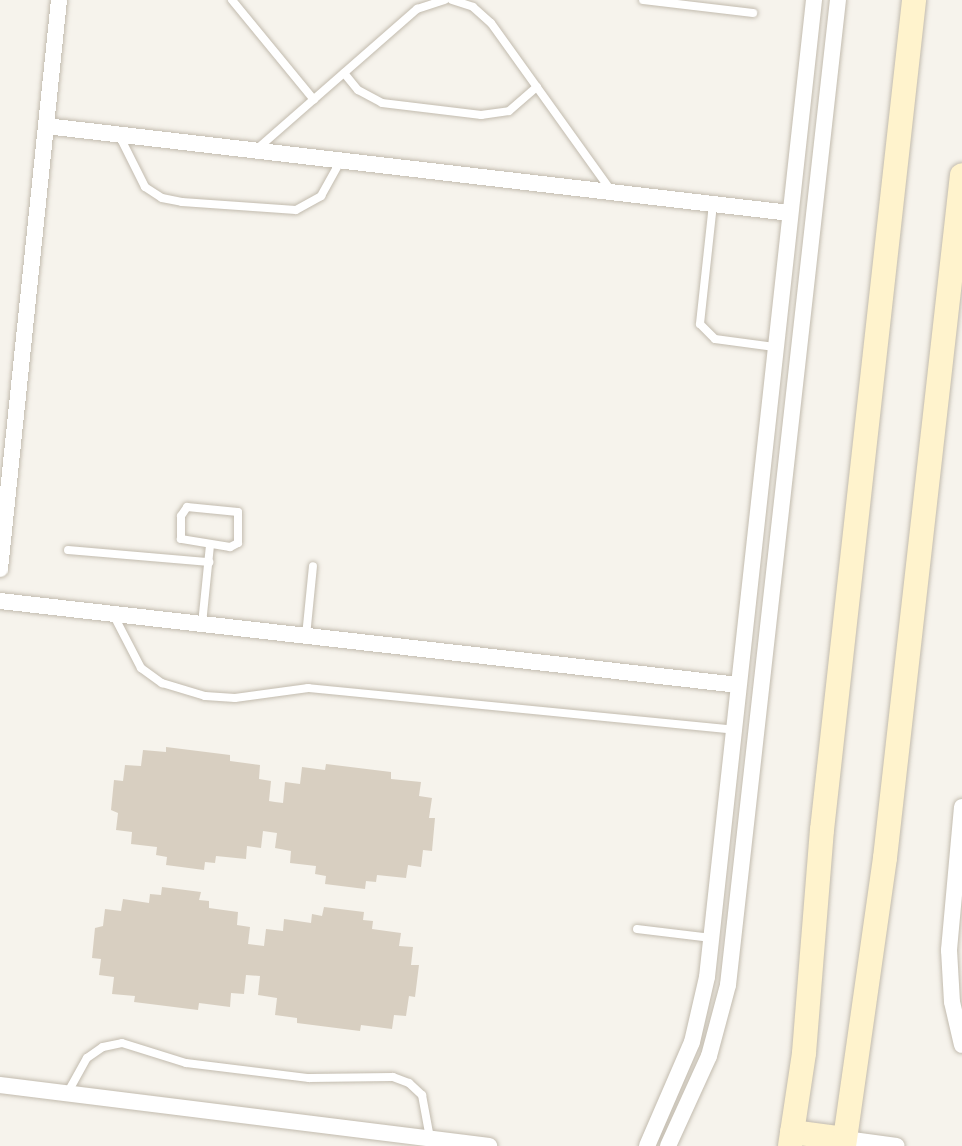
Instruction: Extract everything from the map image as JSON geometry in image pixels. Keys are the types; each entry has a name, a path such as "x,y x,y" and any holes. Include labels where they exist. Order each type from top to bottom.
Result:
{"street":[{"path":"0,569 59,0"},
{"path":"647,1146 700,1015 711,938 774,347 814,0"},
{"path":"668,1146 709,1056 728,985 838,0"},
{"path":"897,1146 791,1139 914,0"},
{"path":"46,126 790,213"},
{"path":"844,1143 885,858 962,175"},
{"path":"0,602 738,685"},
{"path":"961,816 949,950 952,1002 962,1045"},
{"path":"0,1084 489,1146"}],"lane":[{"path":"232,0 314,100"},
{"path":"255,150 417,9 445,0"},
{"path":"452,0 483,14 612,192"},
{"path":"642,0 753,14"},
{"path":"344,73 358,90 382,103 490,116 517,106 537,87"},
{"path":"118,134 145,187 162,198 182,202 296,210 321,196 341,160"},
{"path":"713,204 700,324 715,339 774,347"},
{"path":"187,507 241,514 238,543 210,545 181,540 181,516 187,507"},
{"path":"202,624 210,545"},
{"path":"68,550 209,562"},
{"path":"306,636 313,566"},
{"path":"113,614 141,668 162,683 205,696 235,698 308,688 733,730"},
{"path":"637,929 711,938"},
{"path":"68,1092 87,1058 103,1047 122,1043 208,1066 309,1078 393,1077 410,1083 422,1095 430,1138"}],"building":[{"path":"166,747 230,755 230,761 260,765 259,779 271,781 269,801 275,802 283,803 285,782 300,784 302,767 325,770 326,764 391,772 391,779 421,782 419,796 432,798 429,818 435,818 432,851 423,850 421,867 408,865 406,878 377,875 376,882 366,881 365,889 325,884 326,876 315,874 316,866 290,863 291,851 275,848 277,833 263,831 261,848 247,846 246,859 216,856 215,863 205,862 204,870 166,865 167,857 156,855 157,847 131,844 132,832 116,830 118,813 111,810 114,780 123,781 125,765 141,766 143,750 166,752"},
{"path":"162,887 201,892 199,900 209,901 209,908 238,912 237,925 250,927 248,944 264,946 266,929 283,931 284,919 311,923 312,914 322,916 324,907 364,912 363,920 373,921 372,929 401,933 399,946 413,947 411,965 419,965 415,997 409,996 406,1016 394,1015 392,1029 361,1025 360,1031 297,1023 297,1018 275,1015 277,998 258,995 260,976 246,975 244,994 231,993 230,1007 199,1003 198,1010 134,1002 135,996 112,994 114,977 99,975 101,959 92,958 95,928 103,926 105,909 121,911 123,899 149,903 150,894 161,895"}]}
